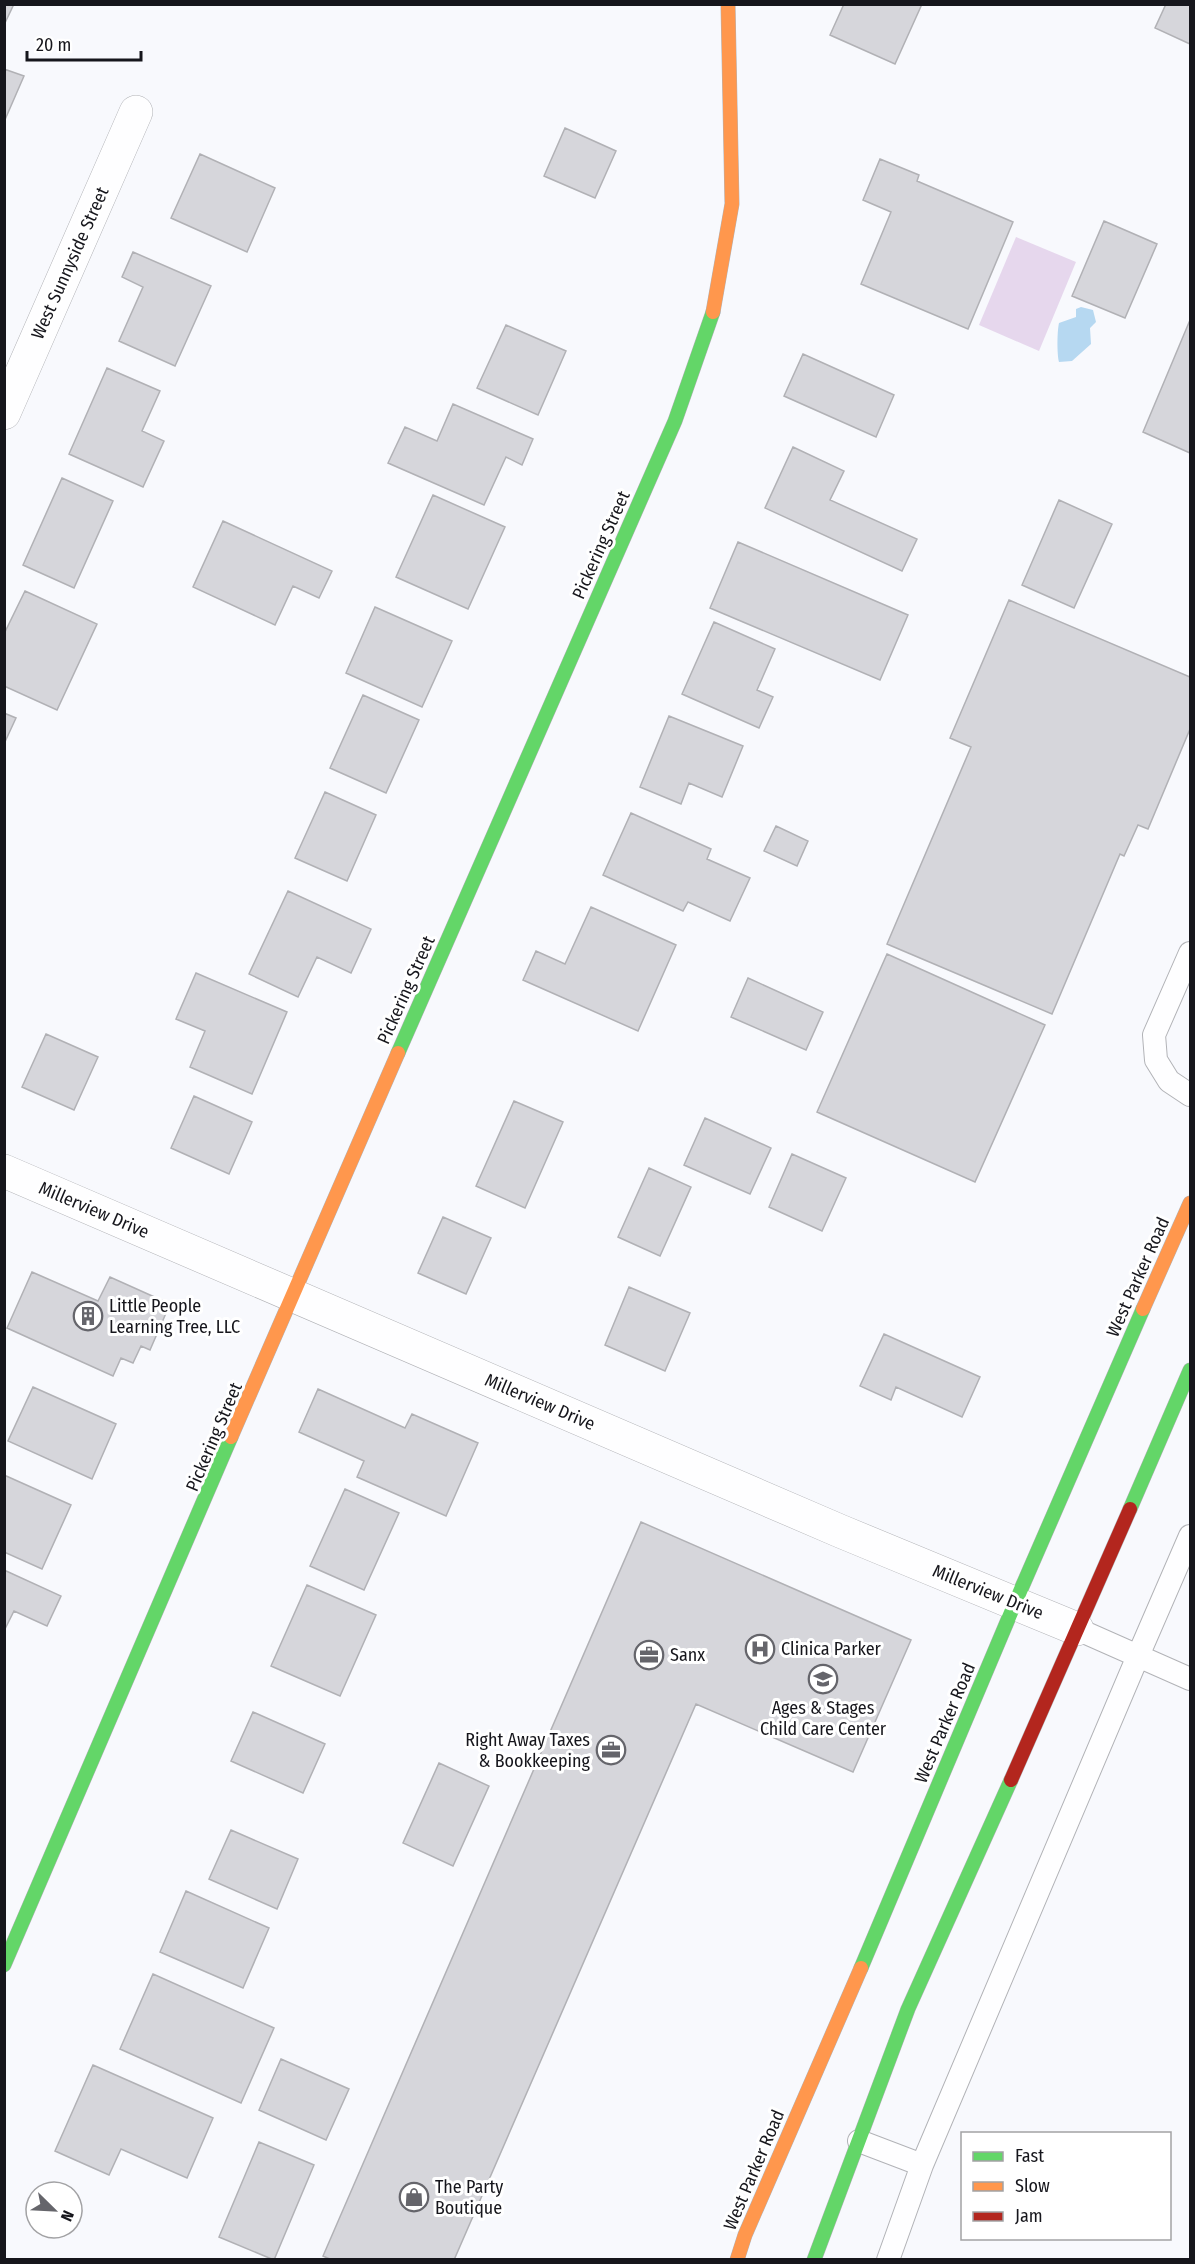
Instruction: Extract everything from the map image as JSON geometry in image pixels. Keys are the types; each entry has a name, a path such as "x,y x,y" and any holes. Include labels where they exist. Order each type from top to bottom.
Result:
{"main road":[{"name":"Pickering Street","path":"4,1965 295,1297 369,1118 670,432 712,318 732,204 728,4"},
{"name":"West Parker Road","path":"737,2259 749,2226 866,1957 1015,1603 1191,1203"},
{"path":"814,2259 909,2009 1077,1629 1182,1411 1191,1370"}],"street":[{"name":"West Sunnyside Street","path":"4,413 135,112"},
{"name":"Millerview Drive","path":"4,1171 1077,1629"}],"lane":[{"path":"1191,954 1154,1035 1156,1060 1169,1080 1191,1095"},
{"path":"888,2259 922,2165 1138,1656 1184,1567 1191,1536"},
{"path":"1077,1629 1191,1679"},
{"path":"859,2141 922,2165"}],"shaded area":[{"path":"1016,237 1076,262 1039,351 979,325"}],"water":[{"path":"1081,307 1093,310 1096,322 1090,328 1091,344 1072,361 1059,362 1059,323 1076,317 1076,309"}],"building":[{"path":"4,4 14,4 4,25"},
{"path":"844,4 922,4 895,64 830,35"},
{"path":"1166,4 1190,4 1190,44 1155,28"},
{"path":"4,69 24,76 4,122"},
{"path":"565,128 616,151 595,198 544,176"},
{"path":"200,154 275,188 247,252 171,218"},
{"path":"880,159 919,175 917,181 1013,222 968,329 861,284 891,212 863,200"},
{"path":"1104,221 1157,244 1125,318 1072,296"},
{"path":"133,252 211,286 175,366 119,341 143,287 122,277"},
{"path":"1190,320 1190,453 1143,432"},
{"path":"506,325 566,351 538,415 477,388"},
{"path":"803,354 894,395 876,437 784,396"},
{"path":"107,368 160,391 142,431 164,441 143,487 69,454"},
{"path":"453,404 533,439 522,465 506,457 484,505 388,463 405,427 437,441"},
{"path":"793,447 844,471 830,500 917,539 902,571 765,508"},
{"path":"62,478 113,501 74,588 23,565"},
{"path":"433,495 505,527 468,609 396,577"},
{"path":"1059,500 1112,524 1074,608 1022,585"},
{"path":"223,521 332,571 319,598 293,586 275,625 193,587"},
{"path":"738,542 908,615 880,680 710,608"},
{"path":"25,591 97,624 57,710 4,686 4,634"},
{"path":"1009,600 1190,677 1190,729 1148,829 1138,825 1124,856 1120,854 1052,1014 887,944 971,747 950,738"},
{"path":"375,607 452,641 422,707 346,673"},
{"path":"714,622 775,649 757,690 773,697 759,728 682,694"},
{"path":"363,695 419,720 386,793 330,768"},
{"path":"4,713 16,718 4,744"},
{"path":"669,716 743,746 722,797 689,783 681,804 640,787"},
{"path":"325,792 376,815 347,881 295,858"},
{"path":"631,813 711,849 707,859 750,878 730,921 688,902 683,911 603,875"},
{"path":"776,826 808,841 797,866 764,851"},
{"path":"288,891 371,929 351,973 317,957 298,997 249,974"},
{"path":"591,907 676,945 638,1031 523,980 536,951 565,964"},
{"path":"887,954 1045,1025 975,1182 817,1112"},
{"path":"196,973 287,1012 252,1094 190,1067 205,1031 176,1019"},
{"path":"748,978 823,1012 806,1050 731,1017"},
{"path":"46,1034 98,1057 74,1110 22,1087"},
{"path":"194,1096 252,1122 229,1174 171,1148"},
{"path":"514,1101 563,1122 525,1208 476,1186"},
{"path":"705,1118 771,1148 750,1194 684,1165"},
{"path":"792,1154 846,1178 822,1231 769,1207"},
{"path":"649,1168 691,1187 660,1256 618,1237"},
{"path":"443,1217 491,1238 466,1294 418,1273"},
{"name":"Little People Learning Tree, LLC","path":"32,1272 98,1301 110,1277 170,1304 150,1350 141,1346 133,1363 121,1358 113,1376 7,1328"},
{"path":"629,1287 690,1313 665,1371 605,1345"},
{"path":"884,1334 980,1377 962,1417 896,1387 891,1400 860,1386"},
{"path":"33,1387 116,1424 92,1479 8,1441"},
{"path":"318,1389 405,1428 412,1414 478,1443 446,1516 357,1477 364,1461 299,1432"},
{"path":"4,1475 71,1505 42,1569 4,1552"},
{"path":"345,1489 399,1513 364,1590 310,1566"},
{"path":"641,1522 911,1640 853,1772 696,1704 454,2260 332,2260 323,2256"},
{"path":"4,1570 61,1596 47,1626 14,1611 4,1631"},
{"path":"307,1585 376,1615 340,1696 271,1666"},
{"path":"253,1712 325,1744 303,1793 231,1761"},
{"path":"439,1763 489,1786 453,1866 403,1843"},
{"path":"231,1830 298,1859 277,1909 209,1879"},
{"path":"186,1891 269,1928 243,1988 160,1952"},
{"path":"153,1974 274,2028 241,2103 120,2049"},
{"path":"281,2059 349,2089 326,2140 259,2110"},
{"path":"93,2065 213,2118 187,2178 121,2149 109,2175 55,2151"},
{"path":"259,2142 314,2165 274,2260 219,2237"}],"traffic: fast":[{"path":"398,1053 675,421 713,312"},
{"path":"861,1968 1015,1603 1143,1309"},
{"path":"1130,1509 1190,1370"},
{"path":"4,1965 231,1437"},
{"path":"814,2260 908,2009 1011,1780"}],"traffic: slow":[{"path":"713,312 732,204 728,4"},
{"path":"231,1437 398,1053"},
{"path":"1143,1309 1190,1203"},
{"path":"737,2260 745,2235 861,1968"}],"traffic: jam":[{"path":"1011,1780 1130,1509"}],"place":[{"name":"Little People Learning Tree, LLC","path":"88,1316"},
{"name":"Clinica Parker","path":"760,1649"},
{"name":"Sanx","path":"649,1655"},
{"name":"Ages & Stages Child Care Center","path":"823,1679"},
{"name":"Right Away Taxes & Bookkeeping","path":"611,1750"},
{"name":"The Party Boutique","path":"414,2197"}]}
